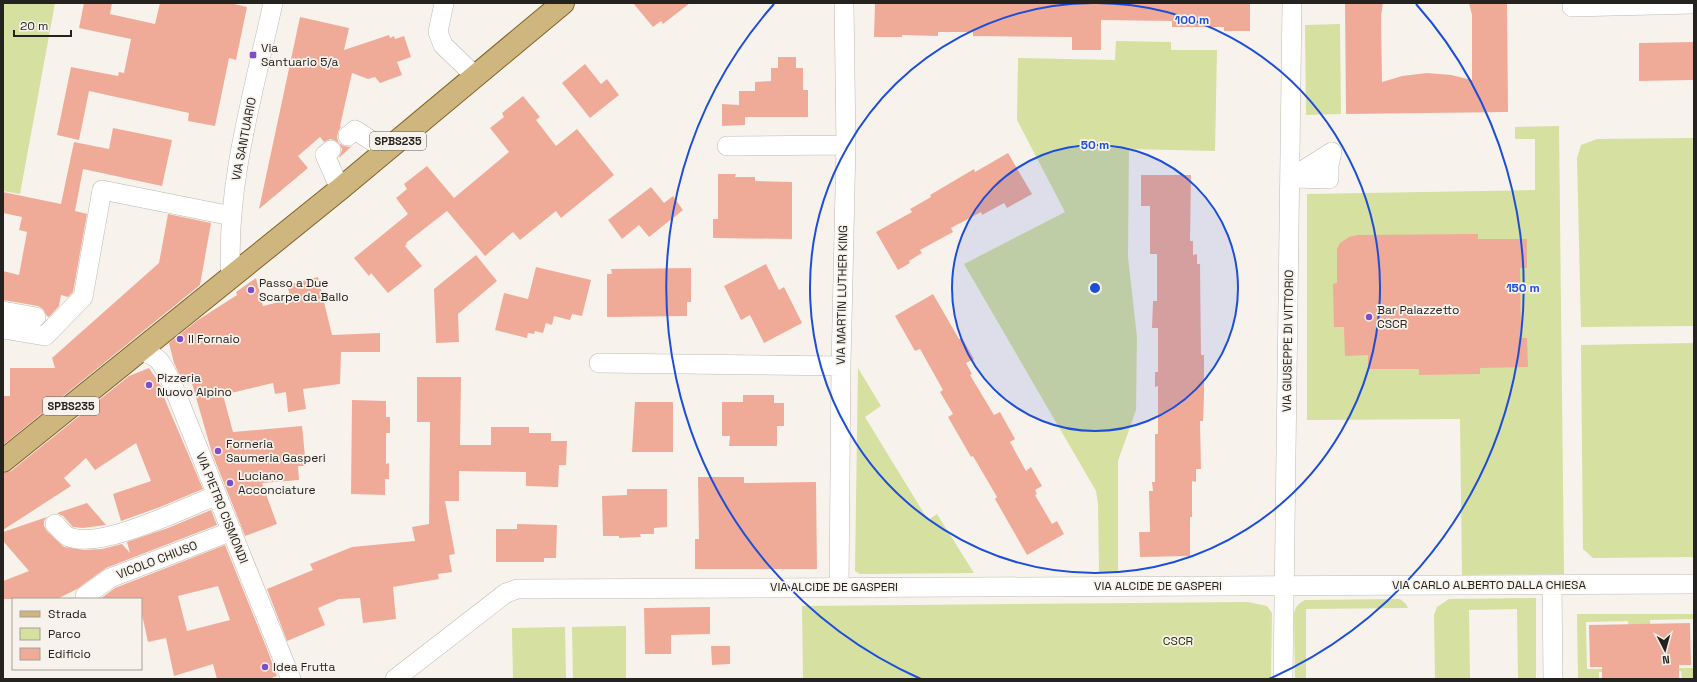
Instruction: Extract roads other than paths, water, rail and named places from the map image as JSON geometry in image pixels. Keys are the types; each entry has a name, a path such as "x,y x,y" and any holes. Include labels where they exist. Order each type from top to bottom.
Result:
{"main road":[{"name":"SPBS235","path":"3,461 340,189 563,3"}],"street":[{"name":"VIA SANTUARIO","path":"231,277 229,250 236,172 273,3"},
{"path":"444,3 438,32 443,45 476,76"},
{"name":"VIA MARTIN LUTHER KING","path":"839,587 841,366 846,145 844,3"},
{"name":"VIA GIUSEPPE DI VITTORIO","path":"1283,679 1291,178 1292,3"},
{"path":"1572,3 1572,6 1694,4"},
{"path":"348,136 356,130 386,150"},
{"path":"727,146 846,145"},
{"path":"331,150 325,155 340,189"},
{"path":"1332,152 1329,165 1329,179 1291,178 1332,152"},
{"path":"3,328 45,336 83,297 102,190 232,216"},
{"path":"3,311 36,317"},
{"name":"VIA PIETRO CISMONDI","path":"139,351 152,354 160,361 171,381 291,679"},
{"path":"599,363 841,366"},
{"path":"55,524 66,535 80,539 121,534 217,495"},
{"name":"VICOLO CHIUSO","path":"85,596 110,578 232,531"},
{"name":"VIA CARLO ALBERTO DALLA CHIESA","path":"1284,586 1694,584"},
{"path":"1552,585 1552,679"},
{"name":"VIA ALCIDE DE GASPERI","path":"395,679 506,594 517,589 1284,586"},
{"name":"VIA ALCIDE DE GASPERI","path":"388,679 410,667"}],"place":[{"name":"Via Santuario 5/a","path":"253,55"},
{"name":"Passo a Due Scarpe da Ballo","path":"251,290"},
{"name":"Bar Palazzetto CSCR","path":"1369,317"},
{"name":"Il Fornaio","path":"180,339"},
{"name":"Pizzeria Nuovo Alpino","path":"149,385"},
{"name":"Forneria Saumeria Gasperi","path":"218,451"},
{"name":"Luciano Acconciature","path":"230,483"},
{"name":"Idea Frutta","path":"265,667"}],"park label":[{"name":"CSCR","path":"1178,641"}]}
